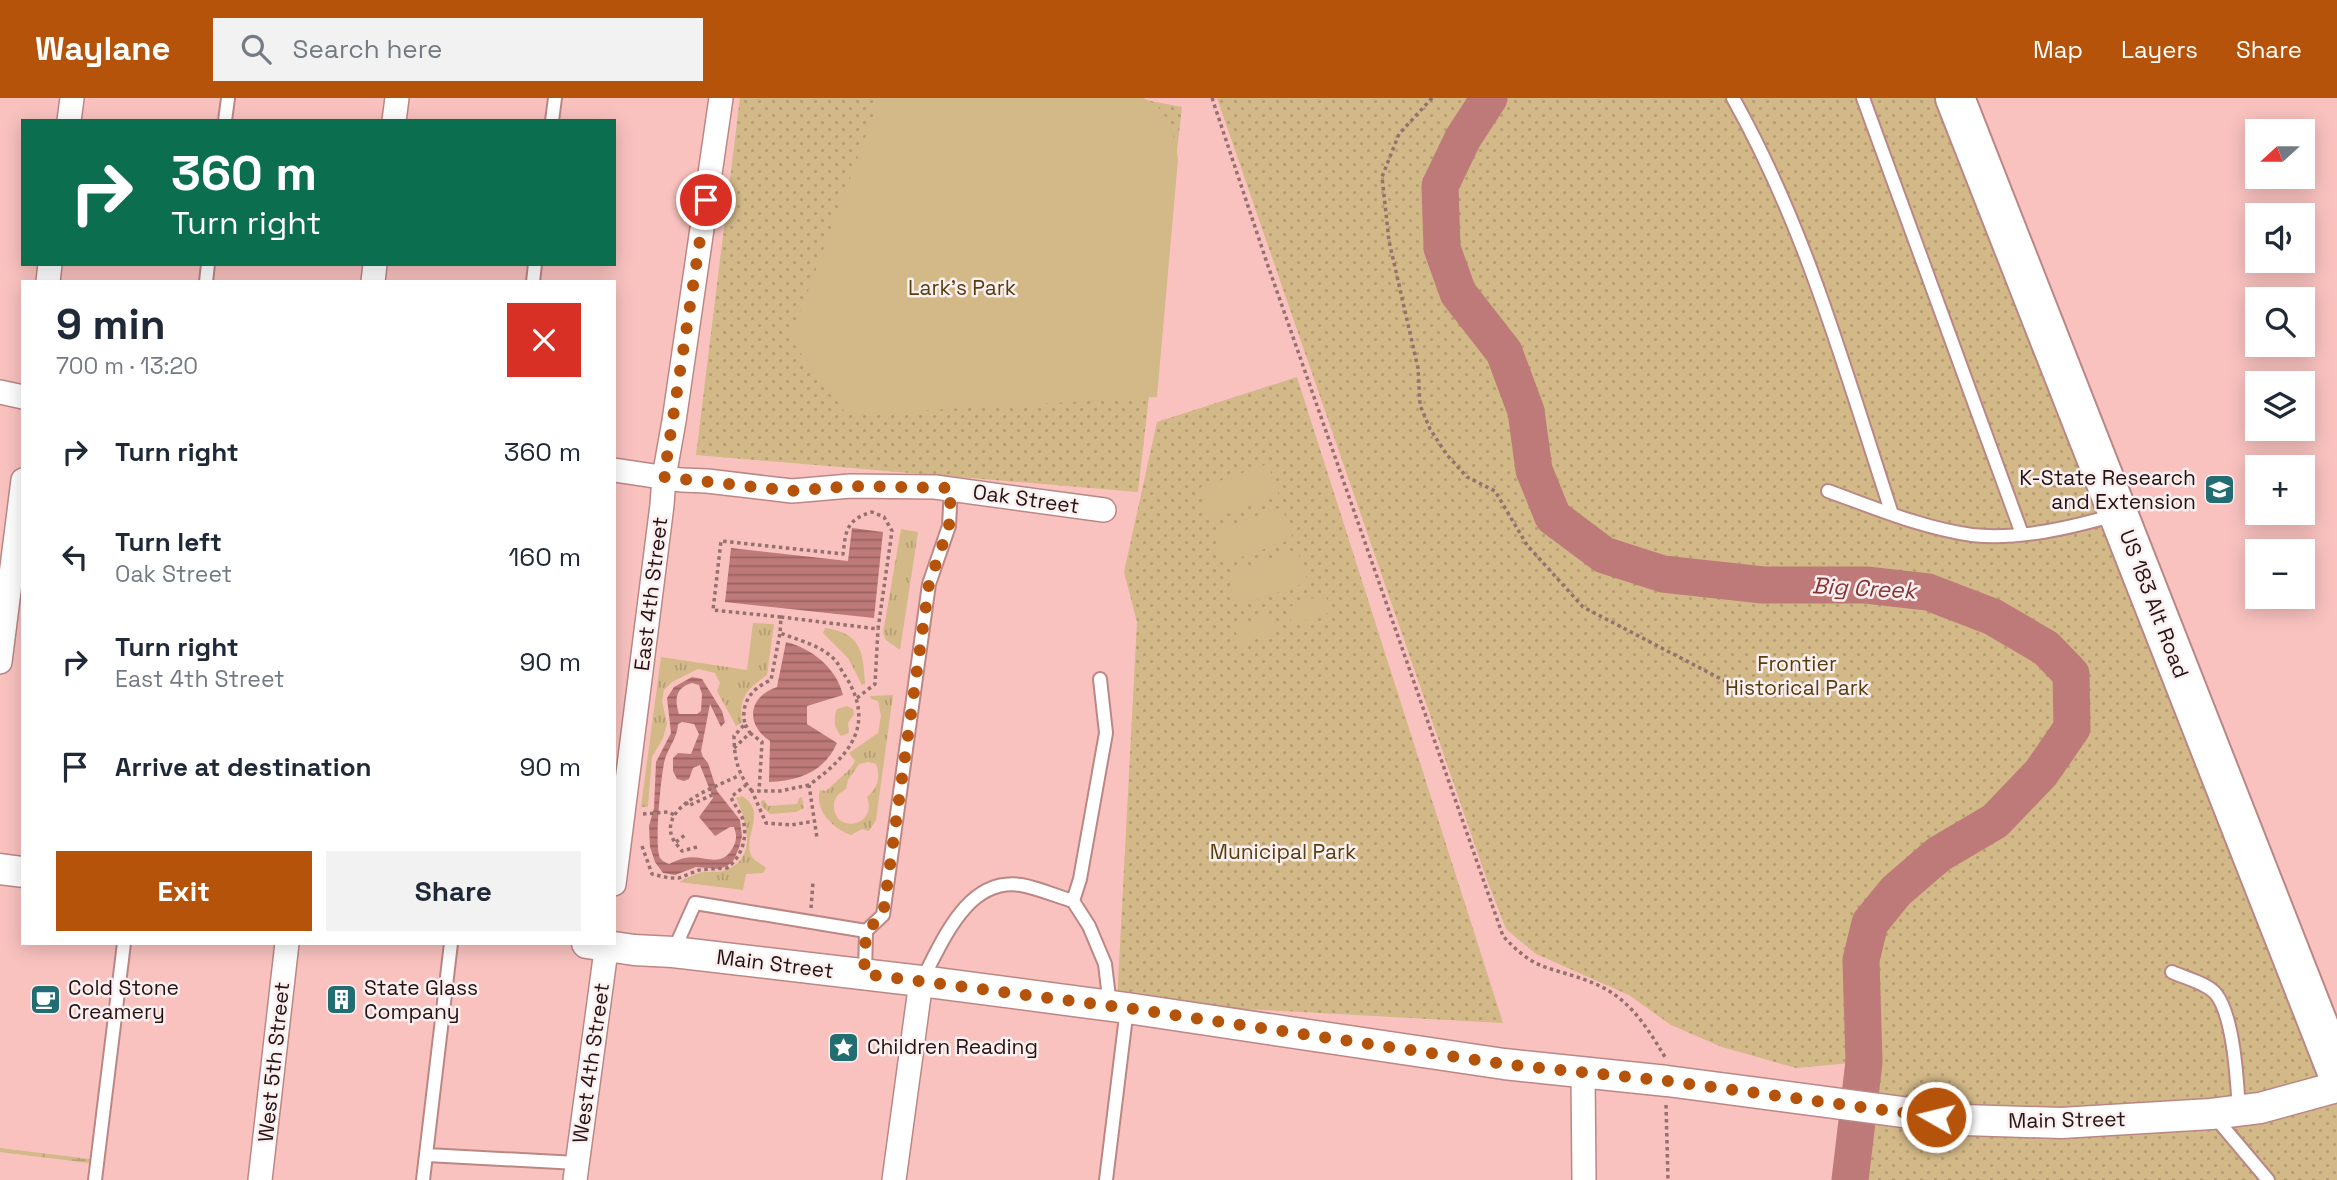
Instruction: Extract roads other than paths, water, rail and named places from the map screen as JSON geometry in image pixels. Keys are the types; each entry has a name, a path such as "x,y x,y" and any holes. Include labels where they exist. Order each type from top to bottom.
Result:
{"highway":[{"name":"US 183 Alt Road","path":"1955,98 2337,1072"}],"street":[{"path":"69,119 72,98"},
{"path":"394,119 397,98"},
{"name":"East 4th Street","path":"616,868 664,477 721,98"},
{"path":"0,392 21,397"},
{"name":"Oak Street","path":"616,470 792,491 850,486 951,488 1104,510"},
{"path":"0,662 21,496"},
{"path":"0,869 21,872"},
{"name":"West 5th Street","path":"260,1180 287,945"},
{"name":"West 4th Street","path":"576,1172 600,945"},
{"name":"Main Street","path":"606,945 921,981 1583,1073 1667,1081 1963,1120 2061,1123 2225,1112 2294,1100 2337,1087"},
{"path":"894,1180 921,981"},
{"path":"1583,1073 1584,1180"}],"lane":[{"path":"225,119 228,98"},
{"path":"552,119 555,98"},
{"path":"1733,98 1768,164 1800,238 1827,312 1892,514"},
{"path":"1863,98 2022,534"},
{"path":"864,974 866,931 883,915 929,584 949,526 951,488"},
{"path":"1828,491 1931,526 1973,535 2022,534 2061,529 2118,514"},
{"path":"1073,901 1080,879 1106,733 1100,679"},
{"path":"921,981 960,912 987,888 1020,885 1073,901 1089,926 1105,964 1118,1007 1106,1180"},
{"path":"673,952 695,903 866,931"},
{"path":"95,1180 124,945"},
{"path":"423,1180 451,945"},
{"path":"2172,972 2210,988 2222,1004 2235,1058 2225,1112 2268,1180"},
{"path":"427,1155 576,1172"}],"waterway":[{"name":"Big Creek","path":"1489,98 1463,138 1440,186 1442,248 1458,293 1504,352 1526,411 1534,470 1553,517 1604,555 1663,574 1763,585 1866,585 1928,592 1993,617 2046,648 2071,674 2072,728 2041,773 1995,821 1939,854 1896,891 1870,923 1861,960 1864,1062 1850,1180"}],"place":[{"name":"K-State Research and Extension","path":"2219,490"},
{"name":"Cold Stone Creamery","path":"45,1000"},
{"name":"State Glass Company","path":"341,1000"},
{"name":"Children Reading","path":"844,1047"}],"park label":[{"name":"Lark's Park","path":"962,288"},
{"name":"Frontier Historical Park","path":"1797,676"},
{"name":"Municipal Park","path":"1283,852"}]}
